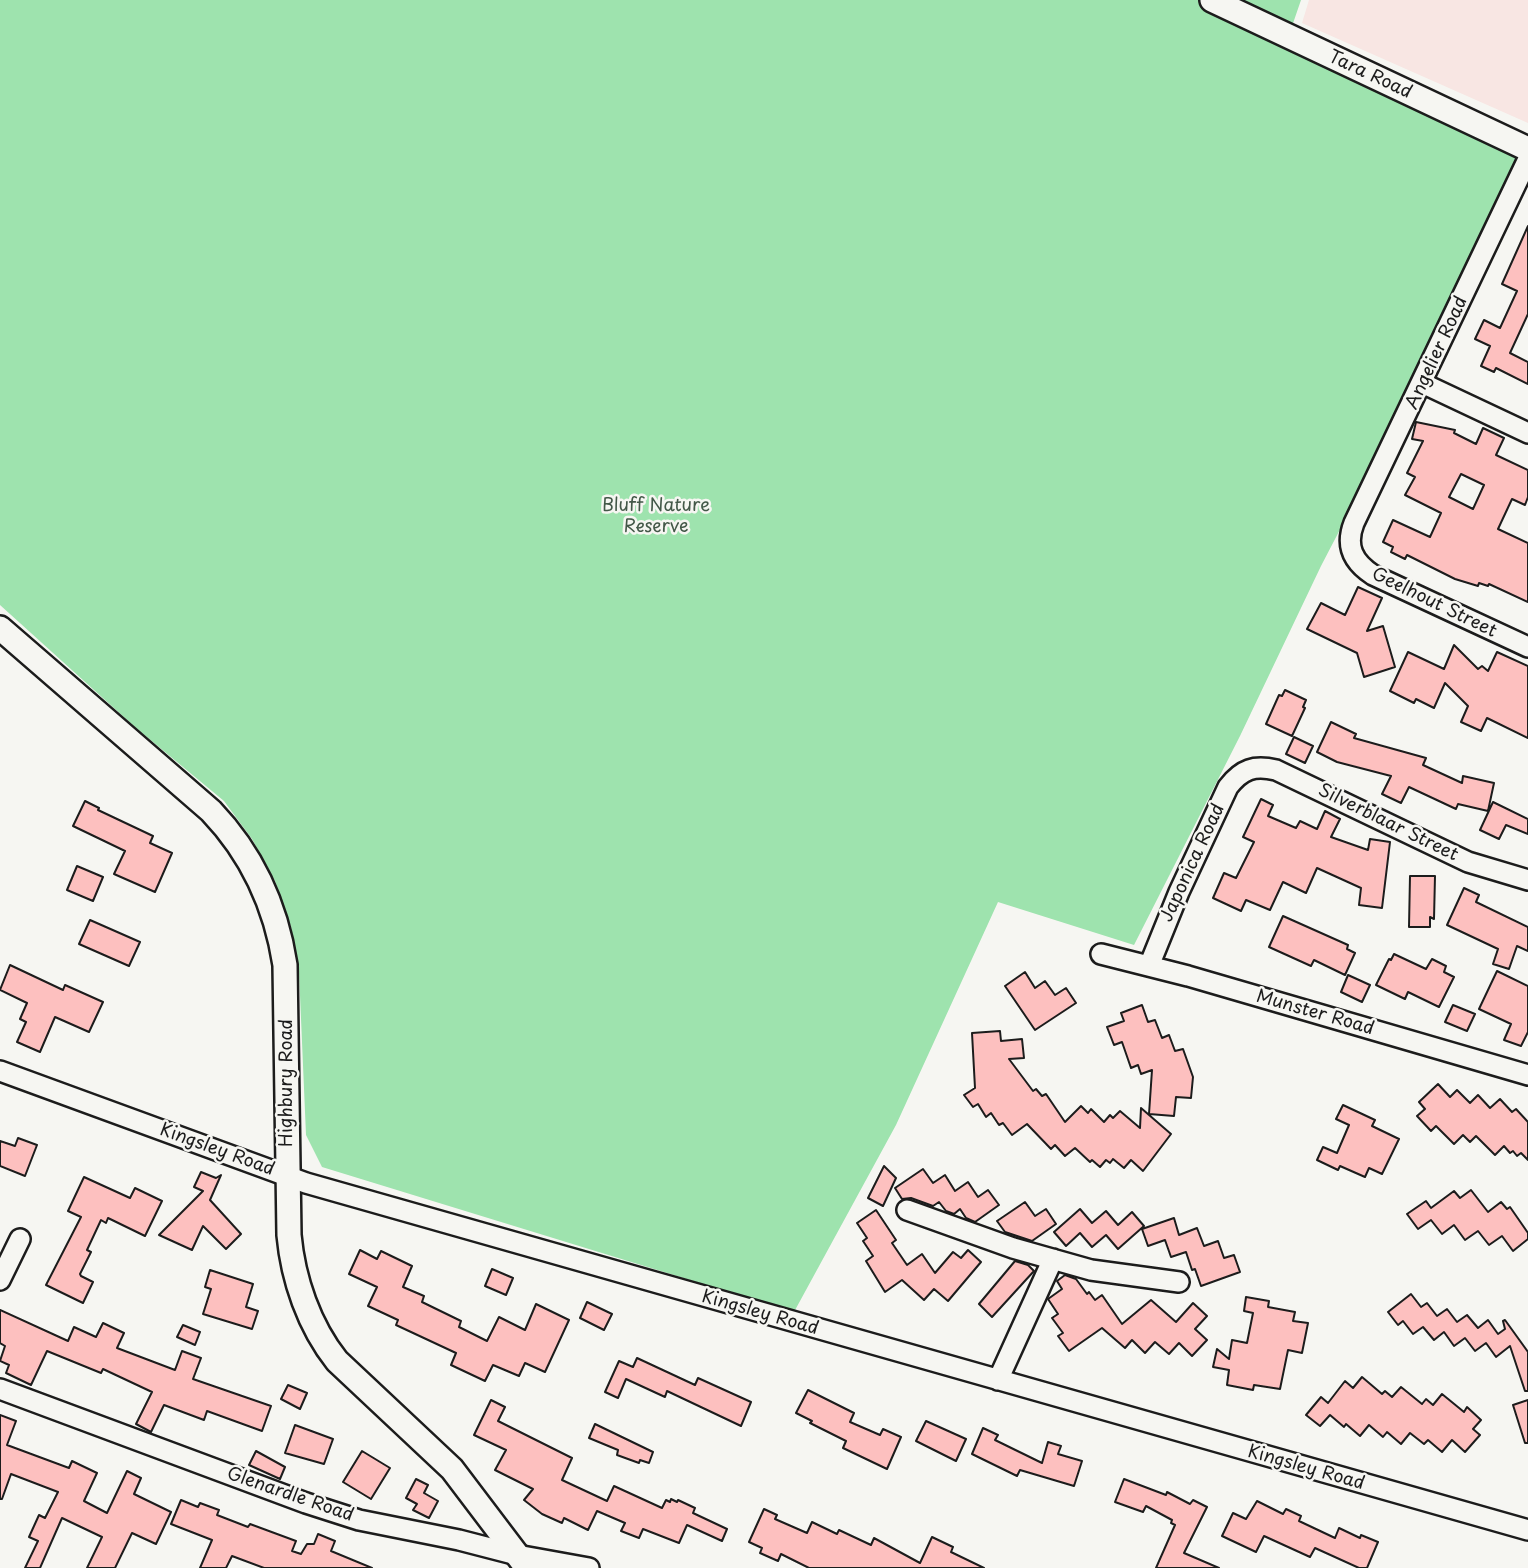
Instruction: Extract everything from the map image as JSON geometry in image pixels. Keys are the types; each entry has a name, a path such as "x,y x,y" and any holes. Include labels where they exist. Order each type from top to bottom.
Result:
{"street":[{"name":"Tara Road","path":"1212,0 1528,149"},
{"name":"Angelier Road","path":"1350,547 1350,533 1354,523 1528,159"},
{"path":"1422,383 1528,433"},
{"name":"Geelhout Street","path":"1350,547 1354,559 1373,575 1528,647"},
{"name":"Highbury Road","path":"0,628 212,811 239,844 263,884 281,937 285,965 291,1260 306,1305 327,1348 337,1361 452,1469 522,1562"},
{"name":"Silverblaar Street","path":"1249,768 1260,766 1276,770 1468,862 1528,880"},
{"name":"Japonica Road","path":"1149,966 1179,892 1228,787 1249,768"},
{"name":"Munster Road","path":"1101,954 1528,1075"},
{"name":"Kingsley Road","path":"0,1071 288,1176 1528,1531"},
{"path":"907,1210 1013,1248 1053,1259 1091,1269 1179,1282"},
{"path":"0,1280 20,1239"},
{"path":"998,1380 1053,1259"},
{"name":"Glenardle Road","path":"0,1389 306,1503 359,1520 459,1540 522,1562 589,1568"}],"shaded area":[{"path":"1309,0 1528,0 1528,123 1302,23"}],"green space":[{"name":"Bluff Nature Reserve","path":"0,0 1301,0 1289,35 1528,148 1528,168 1321,566 1240,736 1134,945 998,902 896,1125 794,1312 322,1167 306,1135 299,972 291,927 275,881 252,839 224,801 136,728 0,605"}],"building":[{"path":"1528,226 1528,314 1510,353 1528,362 1528,384 1496,368 1494,372 1481,366 1490,346 1475,339 1484,320 1500,328 1517,291 1502,284"},
{"path":"1416,422 1455,430 1454,433 1476,444 1483,428 1504,438 1496,455 1528,470 1528,497 1525,505 1512,499 1498,529 1528,543 1528,602 1489,584 1479,583 1478,586 1455,579 1407,555 1405,559 1391,552 1393,547 1383,542 1393,520 1430,537 1441,513 1405,495 1415,477 1407,473 1423,441 1412,439","holes":["1461,474 1484,485 1473,509 1449,497"]},
{"path":"1358,587 1382,598 1367,631 1383,626 1395,667 1364,677 1357,653 1307,629 1321,603 1345,615"},
{"path":"1454,645 1478,669 1482,666 1488,671 1497,652 1528,666 1528,738 1487,718 1481,731 1461,722 1468,706 1445,683 1434,708 1416,699 1414,703 1390,691 1408,652 1444,669"},
{"path":"1285,690 1306,700 1292,736 1266,724 1279,695 1282,696"},
{"path":"1331,722 1356,734 1354,738 1426,758 1423,765 1462,783 1463,776 1494,783 1488,811 1458,804 1456,809 1409,787 1401,803 1382,794 1391,776 1337,762 1317,752"},
{"path":"1294,737 1313,746 1305,763 1286,754"},
{"path":"1261,799 1273,805 1268,816 1296,828 1300,821 1317,829 1325,811 1340,819 1331,837 1368,850 1370,839 1390,842 1382,908 1359,905 1361,888 1317,868 1306,893 1283,882 1270,910 1246,900 1241,911 1213,898 1224,873 1236,878 1254,842 1243,837"},
{"path":"85,801 153,836 150,843 172,853 155,892 114,874 125,851 73,826"},
{"path":"1493,802 1528,819 1528,834 1506,825 1499,839 1480,830"},
{"path":"77,866 103,877 93,901 67,890"},
{"path":"1410,876 1435,876 1434,919 1430,917 1430,927 1409,927"},
{"path":"1464,888 1479,895 1476,902 1528,927 1528,951 1517,946 1509,969 1493,964 1498,949 1447,925"},
{"path":"1283,916 1348,945 1347,949 1355,953 1345,975 1314,960 1311,966 1269,947"},
{"path":"90,920 140,942 129,966 79,944"},
{"path":"1394,954 1426,969 1432,959 1446,966 1444,972 1454,977 1439,1007 1408,992 1405,999 1376,985"},
{"path":"10,965 63,990 65,985 103,1002 89,1032 55,1017 40,1052 17,1042 26,1022 20,1019 27,1003 0,990"},
{"path":"1497,971 1528,986 1528,1032 1521,1046 1504,1040 1511,1024 1479,1009"},
{"path":"1025,972 1035,988 1045,981 1055,995 1066,988 1076,1003 1035,1030 1005,986"},
{"path":"1348,975 1370,985 1362,1002 1341,992"},
{"path":"1142,1005 1148,1022 1155,1020 1162,1038 1169,1035 1175,1051 1183,1049 1193,1077 1191,1098 1176,1097 1174,1116 1149,1114 1152,1070 1141,1074 1138,1065 1131,1068 1122,1042 1114,1045 1107,1027 1124,1021 1121,1013"},
{"path":"1453,1005 1475,1014 1467,1031 1445,1022"},
{"path":"1000,1031 1001,1041 1022,1039 1024,1058 1009,1059 1033,1091 1036,1089 1042,1096 1046,1094 1065,1122 1081,1106 1088,1113 1091,1109 1104,1122 1110,1115 1113,1118 1120,1111 1140,1128 1141,1108 1171,1134 1143,1171 1131,1160 1124,1168 1113,1159 1110,1163 1106,1160 1100,1167 1075,1148 1065,1156 1055,1145 1051,1149 1027,1124 1012,1135 1003,1123 999,1125 991,1113 986,1117 978,1104 973,1107 964,1095 975,1088 972,1033"},
{"path":"1438,1084 1450,1097 1457,1090 1470,1103 1478,1095 1490,1108 1500,1099 1512,1112 1516,1109 1528,1122 1528,1160 1521,1153 1517,1156 1513,1151 1510,1153 1504,1146 1495,1155 1476,1136 1470,1142 1463,1135 1454,1144 1436,1126 1431,1131 1417,1116 1425,1109 1419,1102"},
{"path":"1343,1105 1375,1120 1372,1126 1399,1139 1382,1174 1369,1168 1365,1177 1340,1166 1338,1170 1317,1160 1323,1147 1337,1153 1349,1125 1336,1119"},
{"path":"18,1138 37,1145 25,1176 0,1166 0,1141 15,1146"},
{"path":"884,1166 896,1178 883,1206 868,1198"},
{"path":"923,1169 933,1183 945,1175 955,1191 968,1182 978,1197 988,1190 999,1205 975,1222 966,1218 960,1209 954,1214 946,1211 939,1202 933,1206 911,1198 902,1199 895,1188"},
{"path":"201,1172 216,1178 221,1175 210,1200 241,1234 226,1249 203,1226 192,1250 159,1235 203,1191 194,1187"},
{"path":"84,1177 130,1198 135,1188 162,1201 145,1236 108,1218 106,1223 101,1220 87,1250 91,1252 80,1274 93,1282 83,1303 46,1285 81,1217 68,1211"},
{"path":"1471,1190 1488,1212 1501,1202 1507,1209 1510,1207 1528,1233 1528,1239 1513,1251 1502,1236 1489,1245 1478,1231 1465,1240 1454,1225 1442,1234 1431,1220 1418,1229 1407,1214 1426,1201 1431,1208 1454,1191 1460,1198"},
{"path":"1025,1202 1035,1216 1046,1209 1056,1224 1032,1241 1005,1232 997,1221"},
{"path":"1080,1209 1092,1223 1106,1211 1118,1225 1132,1212 1144,1226 1118,1249 1106,1235 1092,1247 1080,1233 1066,1246 1054,1232"},
{"path":"876,1210 896,1240 892,1243 907,1265 922,1254 935,1273 953,1252 961,1258 968,1250 981,1262 948,1301 934,1289 924,1300 902,1280 885,1292 866,1261 873,1256 863,1241 867,1238 857,1223"},
{"path":"1174,1218 1179,1235 1197,1228 1204,1246 1218,1241 1224,1258 1234,1255 1240,1272 1201,1286 1186,1252 1171,1257 1165,1240 1148,1246 1142,1229"},
{"path":"360,1250 377,1259 381,1251 412,1266 403,1287 424,1296 422,1302 461,1321 459,1327 487,1341 499,1317 525,1330 536,1304 569,1320 545,1372 525,1363 519,1376 493,1365 485,1381 451,1365 456,1353 396,1325 398,1320 368,1306 377,1287 349,1274"},
{"path":"1015,1261 1028,1265 1034,1271 992,1317 979,1304"},
{"path":"492,1269 513,1278 506,1295 485,1286"},
{"path":"210,1270 253,1284 246,1307 258,1311 252,1329 203,1314 211,1289 205,1287"},
{"path":"1065,1275 1076,1279 1095,1300 1102,1295 1122,1324 1151,1300 1176,1322 1193,1303 1207,1316 1195,1329 1207,1340 1192,1356 1179,1343 1169,1354 1155,1342 1145,1353 1132,1340 1125,1348 1102,1328 1069,1351 1058,1336 1063,1333 1052,1318 1058,1314 1048,1299 1062,1289 1057,1281"},
{"path":"1411,1294 1421,1307 1427,1303 1437,1316 1447,1309 1457,1322 1467,1315 1478,1328 1488,1320 1498,1334 1505,1329 1505,1320 1528,1352 1528,1391 1525,1391 1510,1346 1496,1357 1486,1343 1475,1351 1465,1338 1454,1346 1444,1332 1434,1340 1423,1327 1413,1334 1403,1321 1398,1325 1388,1312"},
{"path":"1246,1297 1269,1301 1268,1307 1295,1312 1293,1321 1308,1323 1302,1353 1288,1350 1280,1389 1254,1385 1253,1390 1227,1385 1229,1370 1213,1367 1217,1349 1229,1359 1232,1340 1247,1343 1253,1313 1244,1311"},
{"path":"587,1302 612,1314 604,1330 580,1318"},
{"path":"0,1310 68,1341 74,1327 96,1337 103,1323 124,1333 117,1348 175,1370 182,1351 201,1358 193,1379 271,1406 262,1431 207,1411 204,1420 164,1405 151,1432 136,1424 152,1392 103,1369 101,1373 47,1351 31,1385 6,1373 9,1365 0,1361 5,1346 0,1343"},
{"path":"183,1325 200,1332 195,1345 177,1337"},
{"path":"637,1358 695,1385 698,1378 751,1402 741,1426 667,1391 665,1397 626,1379 618,1398 605,1392 619,1361 633,1367"},
{"path":"1362,1377 1382,1394 1385,1391 1392,1397 1401,1387 1422,1404 1426,1399 1433,1405 1442,1394 1464,1412 1467,1407 1481,1420 1473,1429 1480,1435 1465,1452 1452,1440 1442,1452 1428,1440 1424,1444 1410,1433 1401,1444 1387,1432 1383,1437 1369,1425 1360,1436 1330,1415 1320,1426 1306,1415 1321,1397 1328,1403 1345,1381 1353,1388"},
{"path":"288,1385 307,1393 300,1409 281,1399"},
{"path":"808,1390 854,1413 850,1422 880,1435 883,1429 901,1437 887,1469 843,1448 846,1441 796,1413"},
{"path":"491,1400 505,1407 498,1421 572,1458 562,1480 607,1501 614,1486 662,1508 666,1500 678,1500 695,1508 693,1513 727,1529 722,1541 687,1525 679,1543 643,1529 639,1538 621,1531 625,1523 597,1511 588,1530 564,1518 562,1523 542,1514 524,1500 533,1489 495,1470 506,1450 474,1435"},
{"path":"1528,1400 1528,1443 1525,1443 1513,1405"},
{"path":"0,1415 16,1421 7,1445 69,1468 72,1461 97,1473 84,1501 107,1513 127,1471 141,1478 134,1494 171,1512 156,1544 132,1533 115,1568 87,1568 102,1537 62,1518 40,1568 25,1568 38,1541 29,1537 39,1515 45,1518 58,1492 11,1474 0,1499"},
{"path":"926,1421 966,1439 956,1461 916,1441"},
{"path":"595,1424 653,1452 649,1463 640,1460 639,1463 617,1455 618,1450 589,1438"},
{"path":"295,1425 333,1439 324,1464 285,1453"},
{"path":"983,1428 998,1435 995,1440 1042,1463 1048,1442 1061,1446 1058,1454 1082,1461 1074,1486 1020,1470 1017,1476 972,1454"},
{"path":"256,1451 285,1467 280,1479 249,1465"},
{"path":"362,1451 390,1468 371,1499 343,1482"},
{"path":"416,1479 428,1485 424,1493 438,1501 429,1518 413,1510 417,1504 406,1498"},
{"path":"1124,1479 1166,1495 1167,1492 1190,1504 1193,1500 1207,1507 1184,1553 1219,1568 1156,1568 1175,1525 1171,1523 1172,1520 1146,1506 1143,1512 1115,1502"},
{"path":"181,1500 198,1507 200,1503 219,1510 217,1515 296,1541 292,1551 301,1554 307,1544 314,1544 318,1534 335,1541 331,1551 372,1568 264,1568 232,1556 226,1568 200,1568 212,1540 171,1524"},
{"path":"1257,1501 1283,1514 1286,1509 1301,1516 1299,1521 1335,1538 1339,1528 1360,1538 1361,1535 1378,1542 1367,1568 1359,1568 1315,1548 1310,1557 1264,1536 1256,1552 1222,1536 1233,1513 1246,1519"},
{"path":"764,1509 777,1515 775,1519 807,1533 812,1522 837,1534 839,1530 871,1545 874,1538 920,1563 932,1537 953,1547 951,1552 984,1568 809,1568 781,1554 778,1561 760,1553 762,1548 749,1542"}]}
